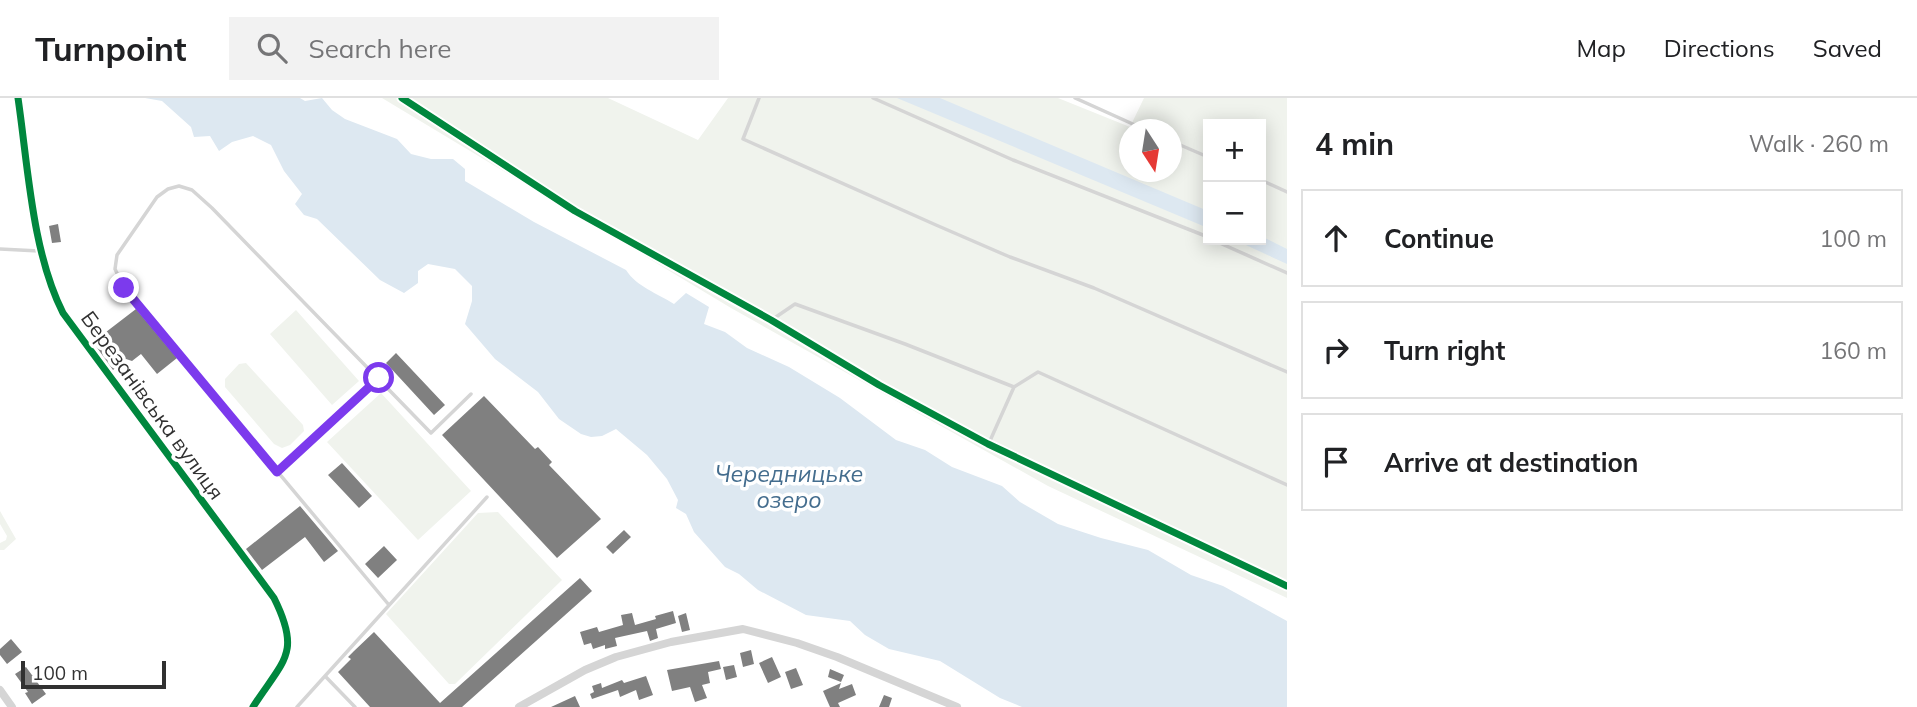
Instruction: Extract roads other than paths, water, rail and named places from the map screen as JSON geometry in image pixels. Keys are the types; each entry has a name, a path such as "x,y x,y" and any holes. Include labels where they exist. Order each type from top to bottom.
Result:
{"street":[{"name":"Березанівська вулиця","path":"18,98 41,251 50,287 63,313 274,598 282,614 290,643 253,707"},
{"path":"401,98 575,211 771,320 879,385 988,444 1287,586"},
{"path":"519,707 585,670 616,657 671,642 743,629 837,657 957,707"},
{"path":"0,690 12,707"}],"lane":[{"path":"759,98 744,139 1010,257 1094,288 1287,372"},
{"path":"873,98 1013,160 1203,235"},
{"path":"1074,98 1121,119"},
{"path":"1182,146 1203,155"},
{"path":"1265,182 1287,192"},
{"path":"389,605 124,288 115,269 117,255 157,197 168,189 179,186 192,190 431,433 471,394"},
{"path":"1224,245 1287,273"},
{"path":"0,249 41,251"},
{"path":"771,320 795,304 1014,387"},
{"path":"988,444 1014,387 1038,372 1287,485"},
{"path":"277,472 379,378"},
{"path":"297,707 487,498"},
{"path":"325,676 355,707"}],"water":[{"name":"Чередницьке озеро","path":"145,98 300,98 305,101 322,98 332,110 345,119 397,139 411,154 431,159 453,159 465,169 465,181 534,222 626,270 642,285 674,304 686,293 709,307 704,324 725,332 747,348 789,367 840,398 896,440 925,450 952,467 1002,486 1020,502 1058,524 1148,550 1191,575 1223,586 1287,621 1287,707 1022,707 1000,698 940,661 889,649 865,635 850,621 806,615 758,590 739,574 725,567 694,532 686,514 676,508 678,500 667,479 647,455 616,429 602,436 581,434 559,419 538,392 495,359 465,324 472,301 472,286 455,269 428,264 418,271 418,283 404,293 380,280 317,219 304,215 295,204 302,194 284,171 271,145 253,136 232,142 219,151 210,136 194,137 191,127 162,101"},
{"path":"897,98 940,98 1119,173 1119,182 1139,182 1203,209 1203,226"},
{"path":"1266,238 1287,249 1287,264 1246,245 1266,245"}]}
